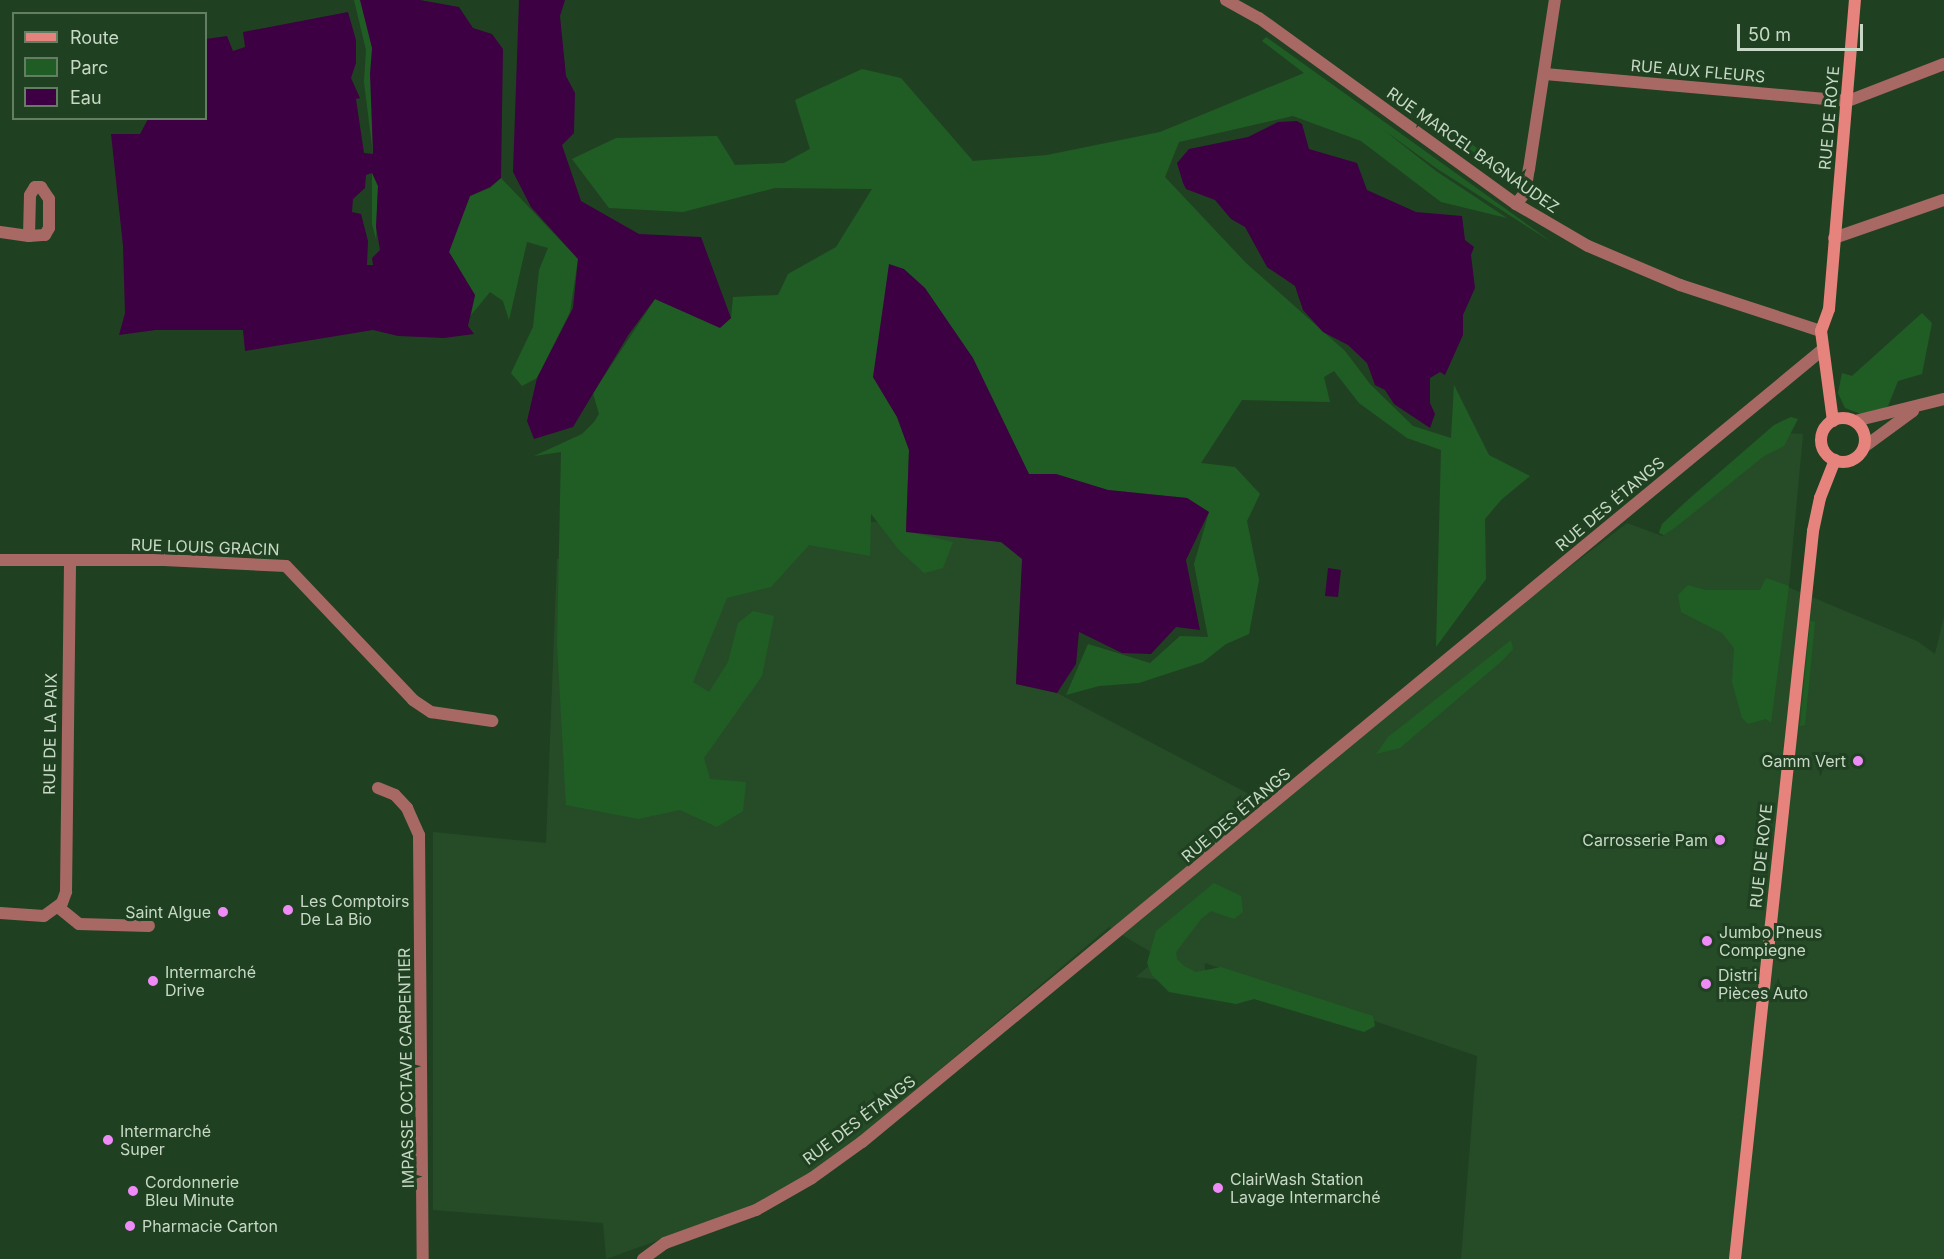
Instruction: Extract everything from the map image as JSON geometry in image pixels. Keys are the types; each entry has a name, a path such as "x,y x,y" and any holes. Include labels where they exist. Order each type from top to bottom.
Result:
{"main road":[{"name":"RUE DE ROYE","path":"1833,421 1821,331 1829,309 1855,0"},
{"path":"1833,421 1855,421 1864,432 1864,447 1849,461 1835,460 1822,443 1824,430 1833,421"},
{"name":"RUE DE ROYE","path":"1735,1259 1813,531 1820,498 1835,460"}],"street":[{"name":"RUE MARCEL BAGNAUDEZ","path":"1226,0 1259,18 1516,204 1628,264 1821,331"},
{"path":"1516,204 1525,193 1555,0"},
{"path":"1848,101 1944,64"},
{"name":"RUE AUX FLEURS","path":"1545,74 1848,101"},
{"path":"1834,238 1944,200"},
{"path":"0,232 29,236"},
{"name":"RUE DES ÉTANGS","path":"643,1259 665,1243 756,1210 812,1178 862,1142 1822,350"},
{"path":"1855,421 1944,399"},
{"path":"1864,447 1919,407"},
{"name":"RUE LOUIS GRACIN","path":"0,560 286,566 413,700 431,712 492,721"},
{"name":"RUE DE LA PAIX","path":"58,907 66,892 70,561"},
{"name":"IMPASSE OCTAVE CARPENTIER","path":"378,788 395,795 407,808 418,835 423,1259"},
{"path":"0,913 44,916 58,907 79,924 149,926"}],"shaded area":[{"path":"1787,433 1803,434 1789,586 1783,585 1917,641 1935,654 1944,617 1944,1259 1461,1259 1477,1056 1205,963 1204,985 1136,977 1159,957 1109,927 848,1147 801,1179 740,1211 606,1259 603,1223 433,1210 433,832 546,843 557,559 768,565 861,520 1023,546 1016,684 1057,693 1249,794 1251,812 1627,523 1662,536"}],"green space":[{"path":"354,0 365,0 377,51 373,154 364,82 366,50"},
{"path":"1266,37 1553,243 1436,168 1381,128 1436,171 1507,218 1441,202 1361,141 1293,116 1179,142 1165,177 1246,263 1345,351 1370,384 1413,426 1451,438 1454,385 1489,455 1530,476 1501,500 1485,519 1486,579 1436,647 1441,450 1407,438 1359,403 1334,371 1324,377 1330,402 1242,400 1201,463 1235,467 1260,494 1247,521 1259,580 1249,634 1226,644 1203,662 1139,683 1099,686 1066,695 1088,644 1150,663 1180,636 1208,637 1194,564 1209,512 1187,498 1108,490 1056,474 1029,474 1020,458 873,377 897,417 909,450 906,531 953,542 943,568 924,573 899,550 871,514 870,556 809,545 771,587 727,598 693,682 709,692 728,662 738,623 753,611 774,616 762,676 704,758 710,779 746,782 743,811 717,827 680,810 638,819 566,805 557,644 561,452 534,456 582,434 594,422 599,414 593,393 655,299 720,327 731,318 733,297 778,295 788,274 836,247 872,189 775,188 683,212 609,208 572,159 616,138 717,136 735,165 784,163 810,149 795,100 862,69 901,78 973,161 1047,155 1160,132 1304,73 1262,41"},
{"path":"1464,138 1503,170 1500,173 1462,144"},
{"path":"372,172 378,186 376,239 372,224"},
{"path":"501,178 578,259 570,312 537,378 522,386 511,373 533,327 539,270 548,248 527,242 509,320 503,301 490,292 471,315 475,295 449,252 470,196 490,188"},
{"path":"1922,313 1932,323 1922,374 1898,381 1888,406 1878,411 1861,414 1845,408 1838,393 1842,373 1852,376"},
{"path":"1791,417 1798,419 1784,446 1764,456 1676,527 1664,535 1659,533 1662,524 1690,498 1774,425"},
{"path":"1766,578 1789,586 1771,723 1766,719 1748,724 1742,718 1732,682 1734,648 1722,633 1681,612 1678,595 1688,585 1705,590 1760,590"},
{"path":"1810,621 1815,622 1805,725 1800,726"},
{"path":"1511,640 1513,649 1503,660 1400,748 1376,754 1388,737"},
{"path":"1214,883 1241,896 1243,912 1234,919 1211,911 1201,919 1176,952 1177,959 1184,966 1196,972 1221,967 1373,1016 1375,1026 1364,1032 1254,999 1236,1004 1169,992 1152,975 1147,963 1156,931"}],"water":[{"path":"360,0 420,0 459,7 473,28 492,34 503,49 501,178 490,187 470,196 449,252 475,295 468,326 474,334 444,338 398,336 373,330 245,351 243,330 156,330 119,335 125,313 123,246 111,134 140,134 147,120 207,120 207,39 227,36 233,51 245,47 243,32 348,12 356,40 356,63 351,78 360,98 356,99 364,153 373,154 370,74 372,48","holes":["372,173 378,186 376,227 380,250 372,258 373,265 367,265 368,241 361,214 352,212 353,199 365,188 366,175"]},
{"path":"519,0 565,0 560,16 566,76 575,93 574,133 562,145 581,201 639,234 701,237 731,318 720,328 655,299 629,334 573,427 534,439 527,421 537,378 573,308 578,259 531,207 513,172"},
{"path":"1297,121 1302,124 1309,149 1357,163 1367,190 1416,212 1462,216 1465,240 1474,247 1471,255 1475,288 1463,315 1463,335 1445,375 1440,372 1430,378 1430,403 1435,414 1430,428 1394,404 1385,390 1375,385 1367,363 1348,345 1323,332 1303,310 1295,286 1267,267 1245,227 1231,219 1215,200 1186,189 1183,183 1177,163 1189,149 1248,137 1278,122"},
{"path":"889,264 904,269 925,288 973,358 1029,474 1056,474 1108,490 1187,498 1209,512 1186,560 1200,630 1176,627 1151,654 1122,653 1079,632 1076,664 1057,693 1016,684 1022,559 1001,542 906,532 909,450 897,417 873,377"},
{"path":"1328,568 1341,570 1338,597 1325,596"}],"place":[{"name":"Gamm Vert","path":"1858,761"},
{"name":"Carrosserie Pam","path":"1720,840"},
{"name":"Les Comptoirs De La Bio","path":"288,910"},
{"name":"Saint Algue","path":"223,912"},
{"name":"Jumbo Pneus Compiegne","path":"1707,941"},
{"name":"Intermarché Drive","path":"153,981"},
{"name":"Distri Pièces Auto","path":"1706,984"},
{"name":"Intermarché Super","path":"108,1140"},
{"name":"ClairWash Station Lavage Intermarché","path":"1218,1188"},
{"name":"Cordonnerie Bleu Minute","path":"133,1191"},
{"name":"Pharmacie Carton","path":"130,1226"}]}
